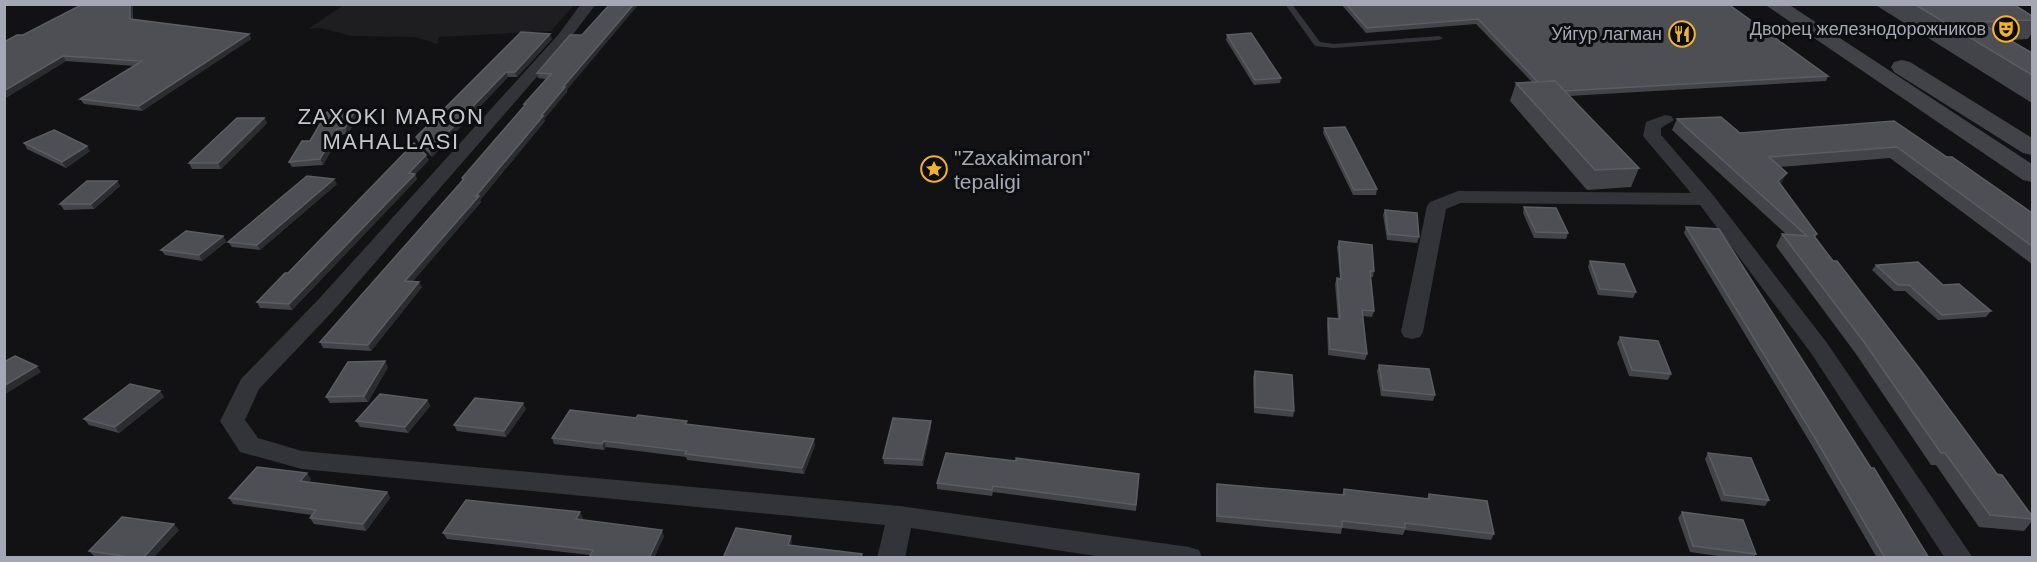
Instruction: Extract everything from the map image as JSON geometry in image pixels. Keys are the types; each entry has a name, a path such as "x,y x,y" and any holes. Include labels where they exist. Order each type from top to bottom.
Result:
{"main road":[{"path":"1774,4 2032,175"},
{"path":"1808,4 1905,69 2030,145"}],"street":[{"path":"589,4 564,38 333,297 249,385 232,421 249,445 302,460 900,516 1189,558"},
{"path":"1665,120 1652,126 1652,136 1706,199 1819,348 1960,558"},
{"path":"1412,332 1437,206 1458,197 1706,199"},
{"path":"891,558 900,516"}],"lane":[{"path":"1288,4 1318,44 1334,46 1439,38"}],"shaded area":[{"path":"345,4 574,5 551,31 439,37 437,44 415,37 352,36 320,28 308,29"}],"building":[{"path":"83,4 130,4 130,19 249,34 139,106 80,99 142,61 63,56 4,91 4,42 17,35 23,35"},
{"path":"610,4 634,4 563,87 565,87 541,116 543,116 476,196 479,196 405,281 419,282 368,345 320,342 464,179 462,178 551,74 537,73 570,35 582,35"},
{"path":"1346,4 1728,4 1828,76 1564,91 1555,81 1538,82 1478,19 1367,28"},
{"path":"1914,4 2013,4 2032,16 2032,20 1979,22 2032,53 2032,75"},
{"path":"521,32 550,34 515,72 506,72 430,151 416,137"},
{"path":"1251,33 1281,78 1255,80 1227,35"},
{"path":"1555,81 1639,168 1595,170 1516,83"},
{"path":"356,109 345,128 337,129 320,159 289,162 302,141 310,141 327,112"},
{"path":"1721,117 1740,133 1894,121 1947,157 1952,157 2032,213 2032,246 1897,147 1769,157 1787,173 1778,181 1817,234 1814,236 1833,261 1837,261 1997,474 2002,475 2032,519 1990,515 1945,453 1941,453 1864,342 1782,234 1807,236 1677,119"},
{"path":"237,118 264,118 218,163 189,163"},
{"path":"1345,127 1377,189 1354,190 1324,128"},
{"path":"54,130 87,146 62,162 24,143"},
{"path":"414,143 426,155 409,173 415,174 289,304 257,302 285,273 288,273"},
{"path":"307,176 334,179 257,245 228,242"},
{"path":"87,181 117,181 91,204 60,204"},
{"path":"1524,207 1556,208 1568,233 1536,232"},
{"path":"1385,210 1417,213 1419,237 1388,234"},
{"path":"1686,227 1719,229 1871,468 1874,468 1929,558 1885,558 1815,438"},
{"path":"186,231 223,236 199,255 161,250"},
{"path":"1339,241 1372,245 1374,271 1370,271 1374,311 1362,310 1367,354 1330,349 1328,318 1340,319 1337,278 1341,279"},
{"path":"1590,261 1624,264 1636,292 1600,289"},
{"path":"1918,262 1943,285 1959,284 1991,311 1942,315 1909,285 1898,285 1876,265"},
{"path":"1620,337 1658,341 1671,374 1632,370"},
{"path":"15,356 37,366 4,386 4,362"},
{"path":"385,361 364,396 326,397 348,362"},
{"path":"1379,365 1429,369 1435,395 1383,390"},
{"path":"1255,371 1292,375 1294,411 1255,407"},
{"path":"130,384 160,391 115,427 84,419"},
{"path":"380,394 427,400 405,427 356,421"},
{"path":"475,398 523,403 504,431 454,425"},
{"path":"570,410 636,418 638,415 687,421 685,424 814,439 802,468 685,454 687,451 604,441 602,444 552,438"},
{"path":"893,418 931,421 922,460 883,458"},
{"path":"946,453 1016,461 1016,458 1139,474 1136,505 993,486 992,490 937,483"},
{"path":"1708,453 1751,458 1769,500 1725,495"},
{"path":"257,467 307,473 300,481 387,492 363,524 310,518 316,510 229,498"},
{"path":"1217,484 1344,495 1344,489 1429,499 1429,494 1487,501 1494,534 1405,523 1405,528 1342,521 1342,527 1217,516"},
{"path":"466,500 580,512 576,519 662,530 649,558 589,558 593,550 443,533"},
{"path":"1682,512 1743,520 1756,554 1693,546"},
{"path":"122,517 174,524 143,558 89,551"},
{"path":"736,528 791,536 788,545 862,554 861,558 723,558"}],"place":[{"name":"Дворец железнодорожников","path":"2006,29"},
{"name":"Уйгур лагман","path":"1682,34"},
{"name":"\"Zaxakimaron\" tepaligi","path":"934,169"}],"district":[{"name":"ZAXOKI MARON MAHALLASI","path":"391,128"}]}
